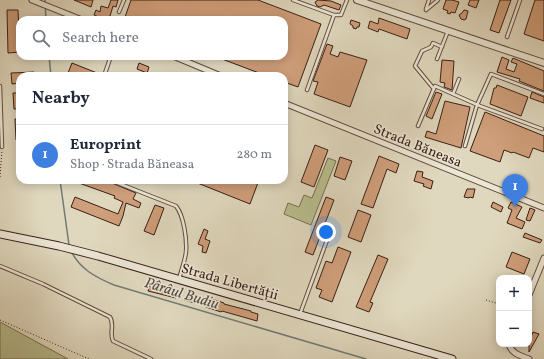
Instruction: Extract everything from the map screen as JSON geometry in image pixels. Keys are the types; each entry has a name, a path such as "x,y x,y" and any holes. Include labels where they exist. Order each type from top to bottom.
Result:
{"main road":[{"name":"Strada Libertății","path":"0,234 60,246 452,359"}],"street":[{"path":"357,0 544,63"},
{"path":"35,1 71,16"},
{"path":"183,60 211,72"},
{"name":"Strada Băneasa","path":"288,105 544,208"},
{"path":"532,288 544,258"},
{"path":"510,347 514,352 529,359"}],"lane":[{"path":"119,12 124,0"},
{"path":"293,0 334,15 341,15 347,0"},
{"path":"429,0 426,10 438,0"},
{"path":"507,37 520,0"},
{"path":"307,90 334,15"},
{"path":"437,59 448,31"},
{"path":"434,88 415,66 422,51 431,47 433,43 442,47"},
{"path":"105,72 110,60"},
{"path":"465,146 477,105 491,74 544,94"},
{"path":"453,94 459,79"},
{"path":"0,86 2,147"},
{"path":"434,88 435,86 477,105 542,128"},
{"path":"418,126 434,88"},
{"path":"120,184 176,206 181,212 186,254 178,280"},
{"path":"300,315 330,232"},
{"path":"0,266 43,284 110,317 112,323 111,336 113,341 151,359"}],"path":[{"path":"0,177 2,147"},
{"path":"486,300 496,303"},
{"path":"0,320 89,359"}],"green space":[{"path":"328,158 336,161 311,225 284,214 288,203 299,207 304,195 312,198"},
{"path":"0,322 68,359 0,359"}],"building":[{"path":"74,0 93,0 91,7"},
{"path":"111,0 118,0 116,7 113,6 110,16 94,15 96,10 100,12 101,6 108,8"},
{"path":"131,0 258,0 321,24 298,87 288,83 288,72 256,72 225,60 288,60 288,16 125,16"},
{"path":"318,0 331,1 341,5 339,10 324,5 320,7 317,6 315,2"},
{"path":"446,0 459,2 455,13 447,13 448,11 443,9"},
{"path":"470,0 479,0 476,8 468,5"},
{"path":"500,0 511,0 499,33 490,30"},
{"path":"535,0 544,0 544,41 524,34"},
{"path":"7,10 18,10 18,16 16,16 16,52 8,53"},
{"path":"464,10 468,11 466,19 464,20 461,19 459,15"},
{"path":"379,18 410,29 407,39 379,29 378,32 368,28 370,21 378,24"},
{"path":"351,20 360,23 359,27 356,29 353,28 350,24"},
{"path":"327,44 333,46 330,54 338,57 340,52 367,60 350,107 314,94 318,82 313,81"},
{"path":"502,57 509,60 506,69 514,72 517,64 511,62 513,58 544,71 544,91 519,81 520,79 497,72"},
{"path":"442,60 454,61 452,90 444,87 445,83 440,82"},
{"path":"72,63 94,72 68,72"},
{"path":"139,63 149,67 147,72 137,69"},
{"path":"11,73 16,73 16,84 12,84"},
{"path":"497,85 528,97 521,116 490,104 494,88 496,88"},
{"path":"436,92 442,94 432,119 426,116"},
{"path":"532,92 544,97 544,103 530,98"},
{"path":"13,93 16,93 16,109 14,109"},
{"path":"445,101 470,107 461,148 425,137 427,131 436,134"},
{"path":"485,112 544,136 544,152 533,148 529,158 504,150 500,162 470,151"},
{"path":"15,119 16,119 16,140"},
{"path":"315,145 328,150 314,187 301,182"},
{"path":"379,156 399,164 396,173 387,169 373,208 361,204"},
{"path":"340,157 352,161 345,180 334,176"},
{"path":"417,171 423,172 422,177 433,181 431,189 423,186 424,184 414,181"},
{"path":"82,184 115,184 136,193 133,199 141,203 139,208 126,203 119,226 71,207 75,197 118,214 123,202 114,198 115,196"},
{"path":"200,184 258,184 250,204"},
{"path":"467,189 475,189 473,198 464,197"},
{"path":"326,197 334,200 313,255 305,252"},
{"path":"493,202 503,207 501,212 491,207"},
{"path":"511,202 522,207 516,218 525,222 522,229 507,223 512,210 508,208"},
{"path":"155,205 164,208 154,235 144,231"},
{"path":"530,208 535,210 530,221 526,220"},
{"path":"358,210 371,215 361,242 348,237"},
{"path":"204,229 208,231 205,239 210,241 206,253 202,252 203,246 198,244"},
{"path":"525,233 542,240 540,243 523,237"},
{"path":"338,247 351,252 332,302 319,297 322,290 316,288 326,261 332,263"},
{"path":"512,252 530,259 524,274 506,267"},
{"path":"378,255 388,259 370,302 373,303 369,312 356,307"},
{"path":"150,284 176,290 176,298 148,291"},
{"path":"189,292 195,294 195,303 184,300"},
{"path":"209,298 258,314 257,321 206,307"},
{"path":"533,332 539,334 532,347"}],"waterway":[{"name":"Pârâul Budiu","path":"45,0 46,16"},
{"name":"Pârâul Budiu","path":"49,60 51,72"},
{"name":"Pârâul Budiu","path":"61,184 69,245"},
{"name":"Pârâul Budiu","path":"71,251 79,263 89,272 114,285 366,359"}],"place":[{"name":"Europrint","path":"515,207"}]}
